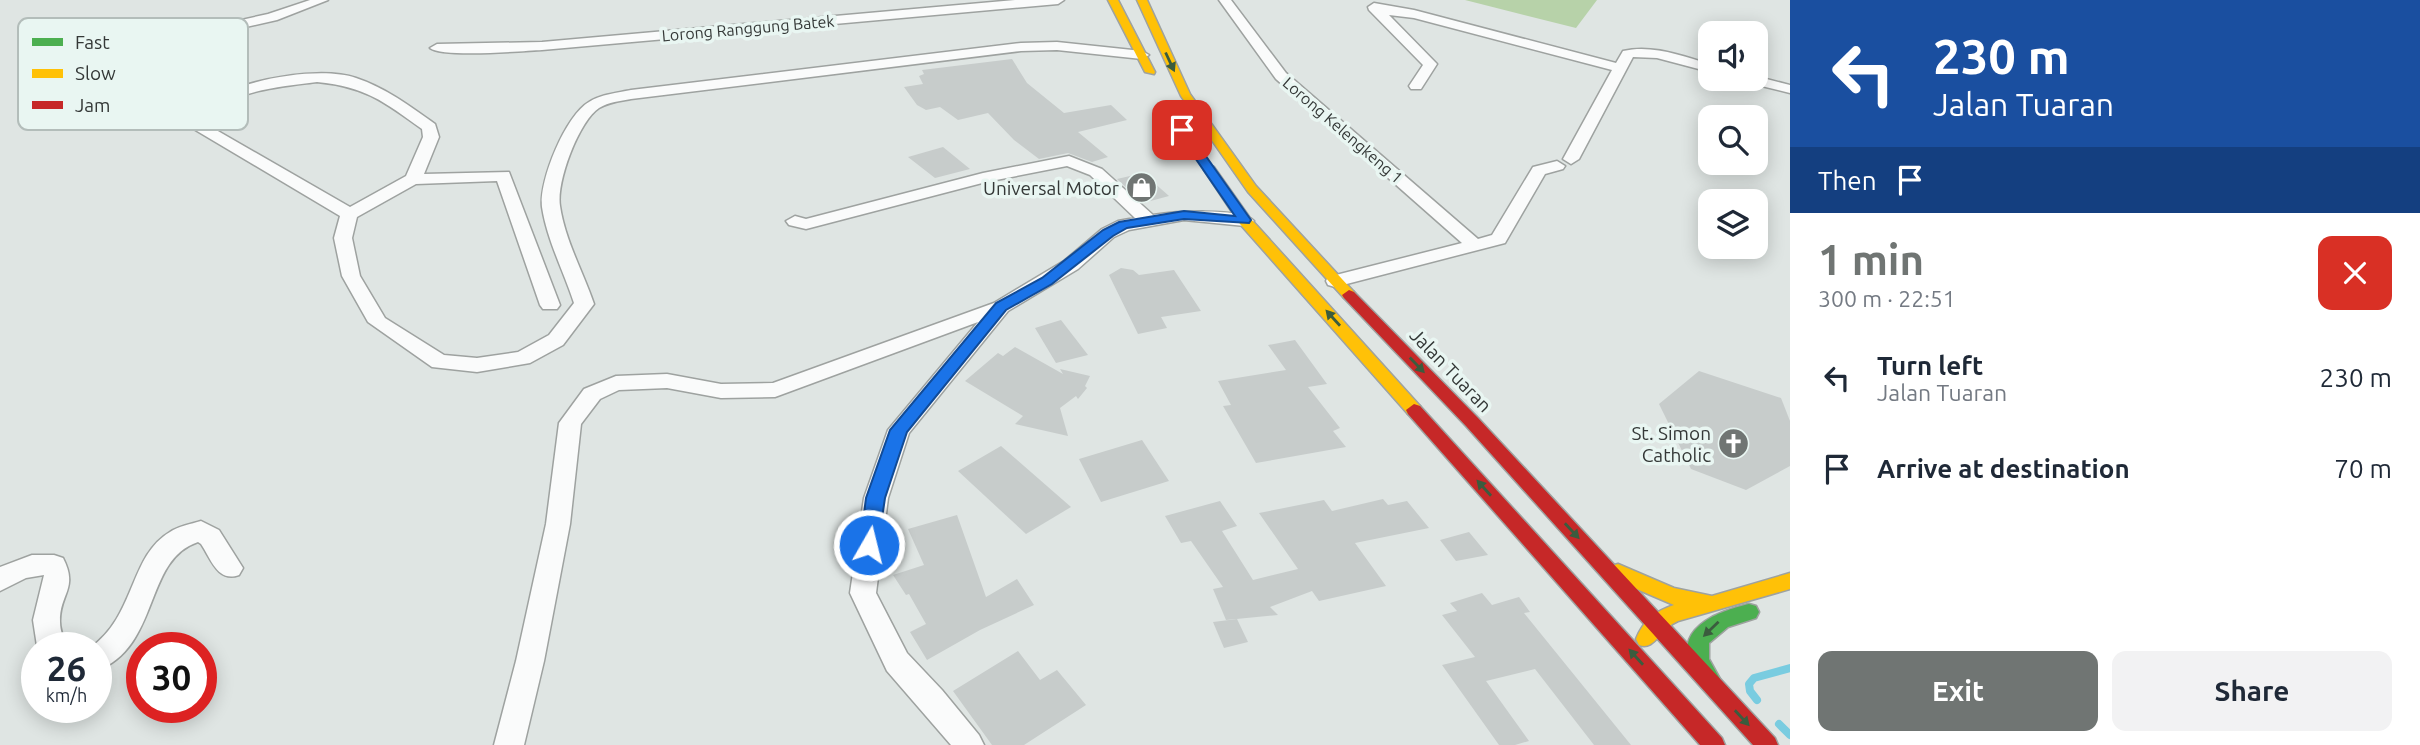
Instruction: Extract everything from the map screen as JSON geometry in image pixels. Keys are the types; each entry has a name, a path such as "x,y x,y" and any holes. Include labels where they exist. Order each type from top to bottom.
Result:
{"main road":[{"name":"Jalan Tuaran","path":"1142,0 1194,109 1252,189 1335,281 1472,422 1767,745"},
{"path":"1120,3 1158,87"},
{"path":"1202,159 1245,220 1714,745"},
{"path":"1594,555 1609,568 1655,590 1712,604"},
{"path":"1730,745 1654,657 1646,631 1654,621 1790,581"},
{"path":"1717,692 1699,658 1702,637 1710,626 1726,617 1763,608"}],"street":[{"path":"248,22 322,0"},
{"name":"Lorong Ranggung Batek","path":"437,48 481,49 555,45 1058,0"},
{"name":"Lorong Kelengkeng 1","path":"1225,0 1282,76 1476,246"},
{"path":"1372,4 1621,68"},
{"path":"1372,4 1430,64 1416,86"},
{"path":"550,304 503,176 414,179 349,214 343,238 351,276 378,322 439,362 477,365 523,358 556,340 584,304 550,204 569,136 581,117 594,105 618,98 669,90 1021,47 1057,46 1142,55"},
{"path":"1335,281 1499,239 1539,170 1564,162 1628,54 1634,52 1698,65"},
{"path":"248,91 317,78 351,81 387,97 430,127 431,137 414,179"},
{"path":"1768,84 1790,89"},
{"path":"206,130 326,198 349,214"},
{"path":"794,221 806,224 996,175 1069,161 1096,172 1148,219"},
{"path":"509,745 530,661 558,524 570,423 592,394 616,383 667,381 721,391 775,390 1021,298 1070,265 1108,233 1124,225 1184,215 1245,220"},
{"path":"969,745 932,699 897,662 863,593 876,498 899,430 1001,307"},
{"path":"112,647 124,638 163,548 182,534 201,531 211,537 230,568"},
{"path":"0,580 32,564 54,565 58,578 46,620 48,632"}],"green space":[{"path":"1465,0 1597,0 1576,28"}],"building":[{"path":"1012,59 1027,83 1064,113 1111,105 1127,120 1078,132 1108,157 1092,162 1068,153 1039,159 1014,140 988,113 958,120 940,107 926,110 917,105 904,87 923,84 919,76 924,74 922,70"},
{"path":"943,147 970,169 935,178 908,157"},
{"name":"Universal Motor","path":"1143,173 1169,196 1143,203 1117,179"},
{"path":"1121,268 1133,270 1139,275 1174,270 1201,311 1161,317 1167,328 1138,334 1109,275"},
{"path":"1061,320 1088,355 1056,363 1035,328"},
{"path":"1295,340 1327,384 1308,387 1340,428 1333,431 1346,447 1256,463 1223,406 1231,405 1218,381 1286,370 1268,345"},
{"path":"1015,347 1063,374 1060,369 1090,376 1085,386 1087,388 1078,399 1076,396 1060,408 1068,436 1015,424 1023,416 965,381 998,353 1003,356"},
{"name":"St. Simon Catholic","path":"1699,371 1781,398 1790,421 1790,466 1746,490 1691,469 1659,404"},
{"path":"1142,440 1169,481 1101,502 1079,459"},
{"path":"1001,446 1071,507 1026,534 958,471"},
{"path":"1383,499 1388,505 1407,501 1429,528 1355,543 1386,586 1319,601 1312,591 1270,607 1278,615 1226,620 1213,589 1223,587 1191,541 1181,543 1165,516 1220,501 1237,526 1222,531 1253,580 1298,569 1259,513 1324,500 1332,511"},
{"path":"957,515 986,597 1017,579 1034,605 980,630 927,660 910,632 926,624 909,594 906,595 893,575 924,565 908,529"},
{"path":"1469,532 1488,555 1456,561 1440,540"},
{"path":"1482,593 1492,605 1519,597 1530,612 1524,613 1631,745 1594,745 1535,669 1486,681 1529,741 1515,745 1499,745 1442,665 1475,657 1442,615 1457,611 1450,603"},
{"path":"1237,619 1248,642 1224,648 1213,622"},
{"path":"1018,651 1040,680 1057,670 1086,705 1024,745 992,745 953,691"}],"waterway":[{"path":"1757,700 1750,691 1749,684 1754,678 1790,668"},
{"path":"1779,724 1790,735"}],"traffic: fast":[{"path":"1710,679 1699,660 1700,640 1712,626 1749,612"}],"traffic: slow":[{"path":"1113,0 1150,72"},
{"path":"1142,0 1185,94 1252,189 1349,295"},
{"path":"1210,170 1245,221 1414,410"},
{"path":"1618,572 1671,596 1712,604 1790,581"},
{"path":"1646,639 1650,630 1664,618 1712,604"}],"traffic: jam":[{"path":"1349,295 1472,422 1767,745"},
{"path":"1414,410 1714,745"}],"place":[{"name":"Universal Motor","path":"1142,188"},
{"name":"St. Simon Catholic","path":"1734,444"}],"route":[{"path":"869,545 876,498 899,430 1001,307 1047,281 1108,233 1124,225 1184,215 1245,220 1182,130"}]}
